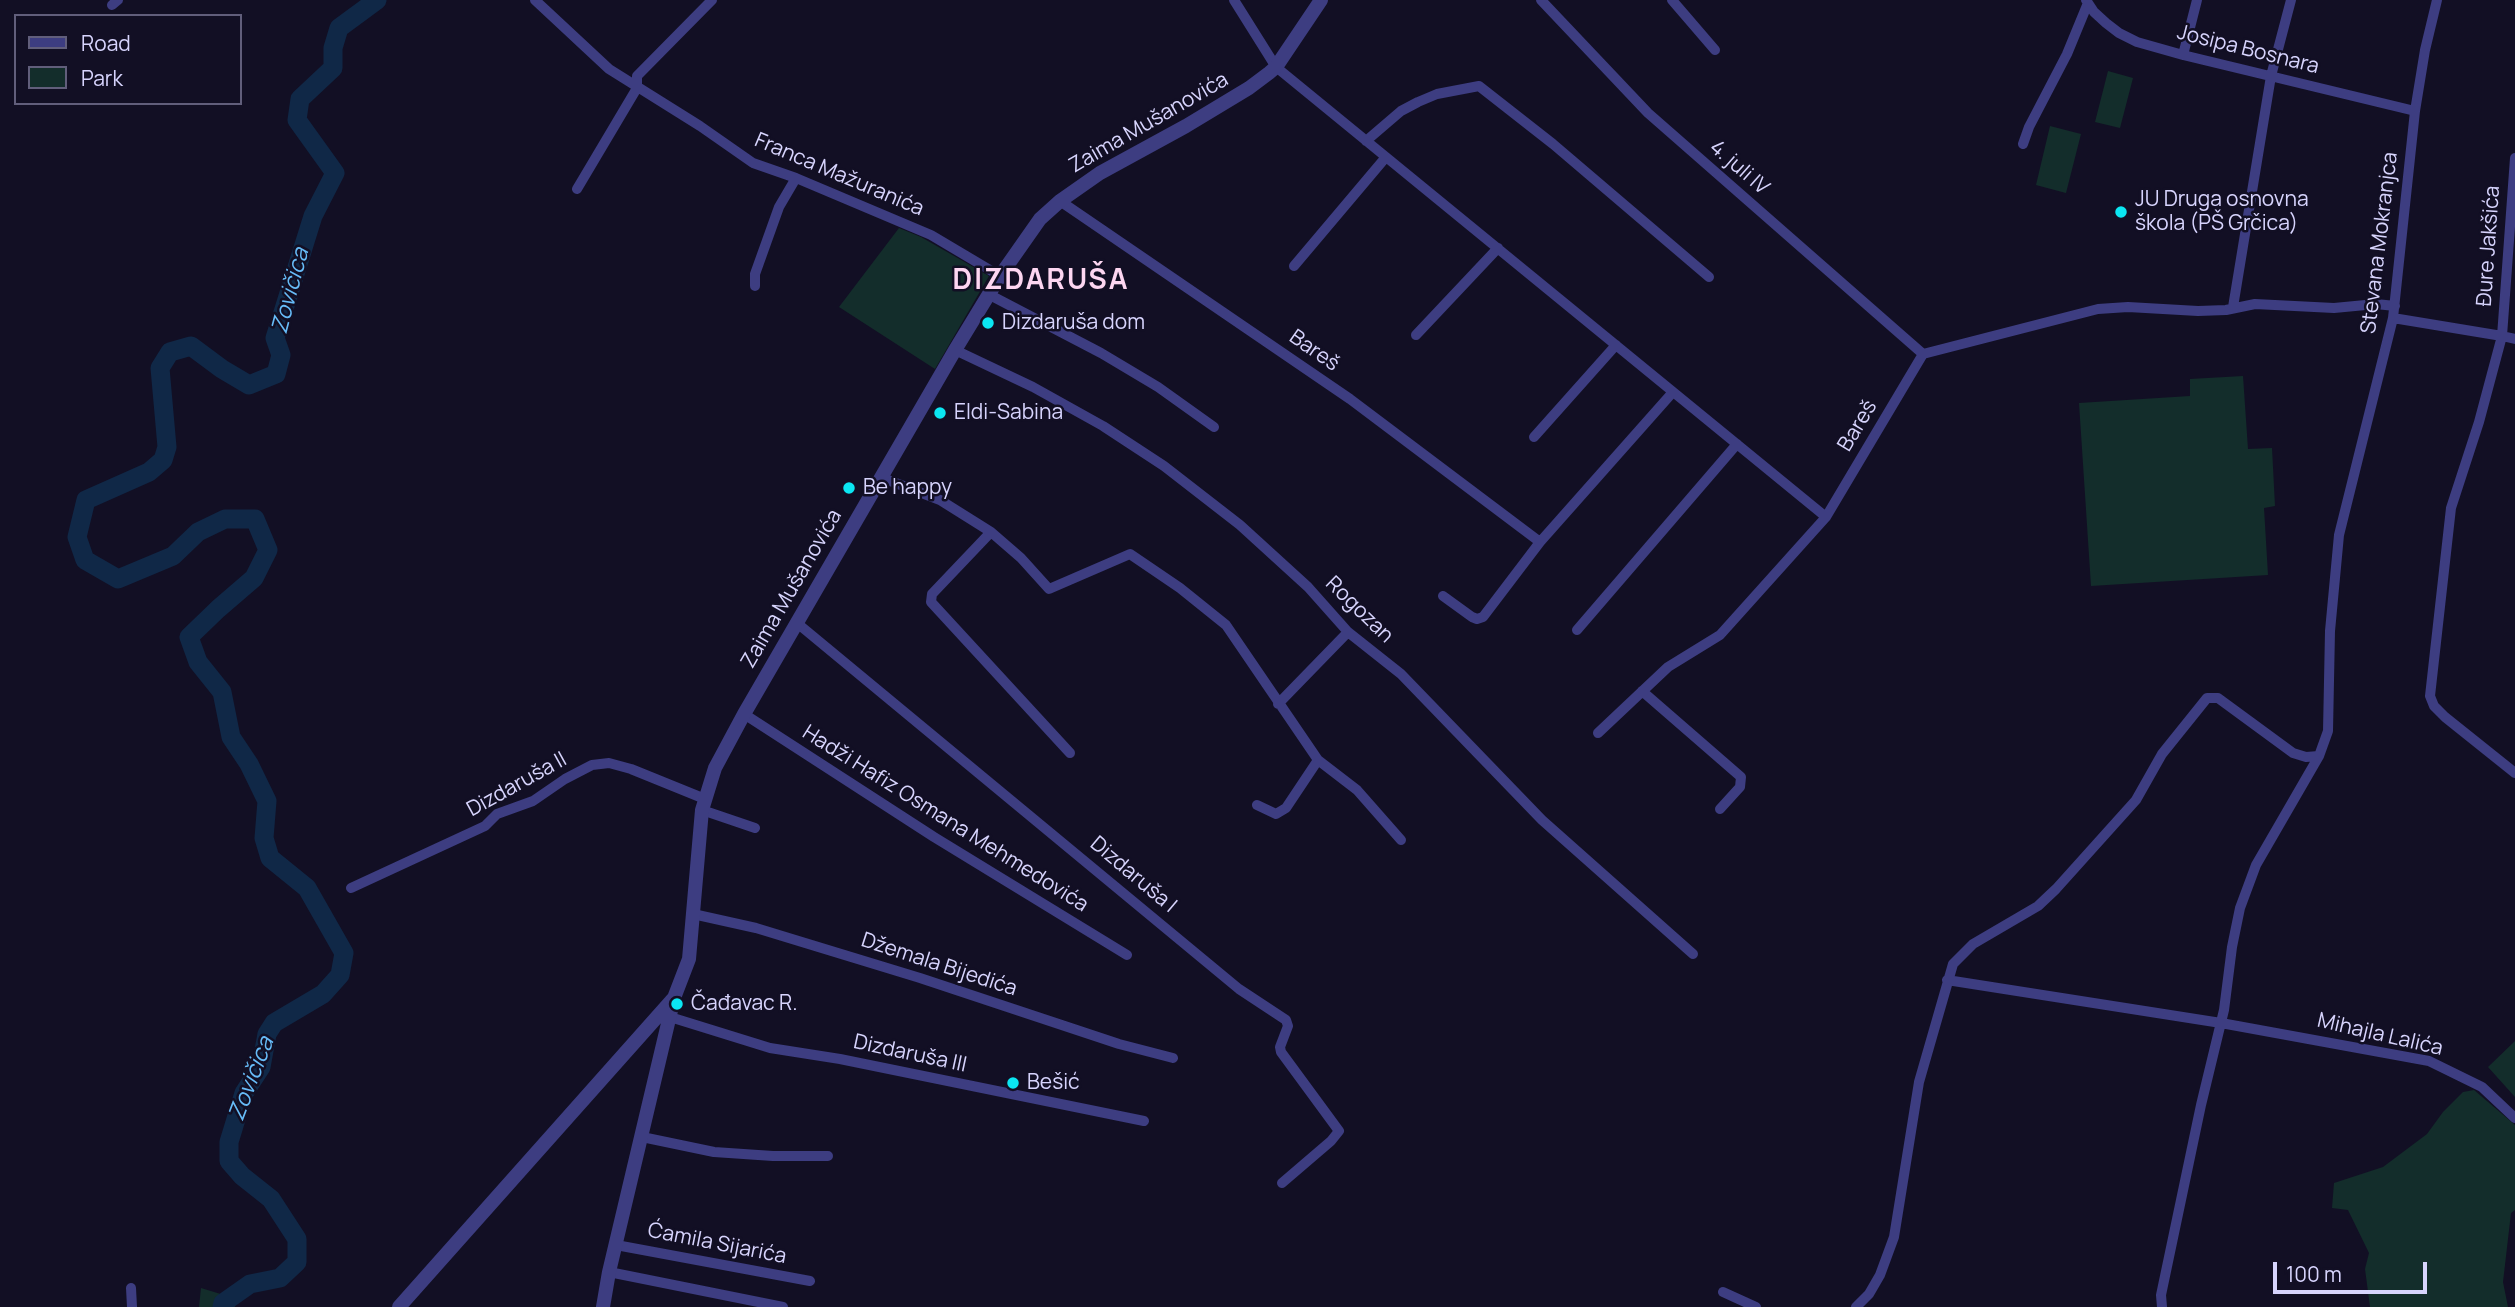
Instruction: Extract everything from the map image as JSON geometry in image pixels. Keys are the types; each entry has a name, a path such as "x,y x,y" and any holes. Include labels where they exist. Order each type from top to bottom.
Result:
{"street":[{"name":"Franca Mažuranića","path":"535,0 609,69 753,163 796,178 931,235 1000,276"},
{"path":"577,189 637,88 638,76 712,0"},
{"path":"1234,0 1276,67 1826,517"},
{"name":"Zaima Mušanovića","path":"674,998 689,959 703,805 715,768 880,477 988,294 1040,219 1060,201 1100,173 1186,127 1276,67 1321,0"},
{"name":"4. juli IV","path":"1541,0 1648,113 1923,354"},
{"path":"1672,0 1715,50"},
{"path":"2183,55 2197,0"},
{"path":"2233,307 2271,76 2291,0"},
{"name":"Stevana Mokranjca","path":"2162,1307 2161,1295 2221,1023 2240,908 2250,878 2319,756 2328,731 2330,631 2339,535 2393,318 2415,111 2437,0"},
{"path":"2023,144 2067,54 2087,1"},
{"name":"Josipa Bosnara","path":"2087,1 2094,12 2119,33 2137,42 2415,111"},
{"path":"1366,141 1401,111 1418,102 1437,94 1479,86 1553,144 1709,277"},
{"path":"1294,266 1387,158"},
{"name":"Đure Jakšića","path":"2515,158 2502,336 2479,422 2451,508 2430,696 2434,706 2445,717 2515,773"},
{"path":"755,286 755,274 775,218 796,178"},
{"name":"Bareš","path":"1060,201 1350,399 1540,542"},
{"path":"1416,335 1498,248"},
{"path":"988,294 1158,387 1214,427"},
{"path":"1923,354 2098,309 2129,307 2198,311 2226,310 2255,304 2395,306"},
{"path":"2393,318 2515,339"},
{"path":"1534,437 1616,345"},
{"name":"Rogozan","path":"955,349 1045,393 1103,426 1164,467 1240,525 1308,587 1348,632 1401,674 1542,820 1693,954"},
{"name":"Bareš","path":"1598,733 1668,667 1720,635 1826,517 1923,354"},
{"path":"1443,596 1472,617 1483,617 1540,542 1674,392"},
{"path":"1577,629 1737,444"},
{"path":"880,477 940,500 991,532 1021,558 1049,589 1130,554 1180,588 1226,625 1318,760 1357,790 1401,840"},
{"path":"991,532 932,594 931,602 1070,753"},
{"name":"Dizdaruša I","path":"797,623 1239,989 1286,1020 1288,1026 1279,1047 1281,1052 1339,1130 1331,1141 1282,1183"},
{"path":"1278,704 1348,632"},
{"path":"1642,691 1741,777 1740,787 1720,809"},
{"path":"1856,1307 1869,1294 1888,1258 1894,1237 1919,1082 1953,964 1973,944 2038,906 2056,889 2136,800 2162,754 2207,698 2218,698 2292,753 2306,757 2319,756"},
{"name":"Hadži Hafiz Osmana Mehmedovića","path":"744,714 934,837 1127,955"},
{"path":"1257,805 1276,814 1286,808 1318,760"},
{"name":"Dizdaruša II","path":"351,888 485,826 496,814 533,801 565,779 592,765 609,763 631,769 755,828"},
{"name":"Džemala Bijedića","path":"693,914 756,928 920,978 1119,1044 1173,1058"},
{"name":"Mihajla Lalića","path":"1947,981 2221,1023 2429,1061 2482,1087 2515,1118"},
{"path":"603,1307 674,998"},
{"path":"399,1307 674,998"},
{"name":"Dizdaruša III","path":"670,1017 770,1048 840,1059 1144,1121"},
{"path":"642,1137 714,1152 828,1156"},
{"name":"Ćamila Sijarića","path":"616,1245 810,1281"},
{"path":"609,1272 783,1307"},
{"path":"131,1288 132,1307"},
{"path":"1723,1292 1756,1307"}],"green space":[{"path":"2108,71 2133,78 2120,128 2095,122"},
{"path":"2050,126 2081,134 2066,193 2036,185"},
{"path":"899,228 921,237 989,276 935,369 839,307"},
{"path":"2243,376 2248,449 2272,448 2275,506 2264,508 2268,575 2091,586 2079,403 2190,396 2190,379"},
{"path":"2515,1041 2515,1097 2488,1067"},
{"path":"2474,1090 2515,1125 2515,1210 2511,1213 2503,1282 2508,1307 2370,1307 2365,1269 2369,1253 2348,1210 2332,1208 2334,1183 2383,1167 2427,1134 2443,1112 2463,1092"},
{"path":"201,1288 237,1299 235,1307 199,1307"}],"waterway":[{"name":"Zovičica","path":"222,1307 223,1303 250,1284 280,1278 297,1262 297,1239 271,1199 242,1176 229,1161 229,1142 244,1093 261,1067 267,1034 274,1023 323,994 340,975 344,953 307,888 270,858 264,838 267,801 249,764 231,737 222,692 198,662 189,637 254,578 268,550 255,519 225,519 198,532 173,556 118,579 85,560 77,537 86,500 149,472 163,460 167,447 160,368 170,352 191,346 249,385 276,374 281,355 275,338 313,216 335,173 297,120 300,99 333,68 333,48 339,28 377,0"}],"place":[{"name":"JU Druga osnovna škola (PŠ Grčica)","path":"2121,212"},
{"name":"Dizdaruša dom","path":"988,323"},
{"name":"Eldi-Sabina","path":"940,413"},
{"name":"Be happy","path":"849,488"},
{"name":"Čađavac R.","path":"677,1004"},
{"name":"Bešić","path":"1013,1083"}],"district":[{"name":"DIZDARUŠA","path":"1041,281"}]}
